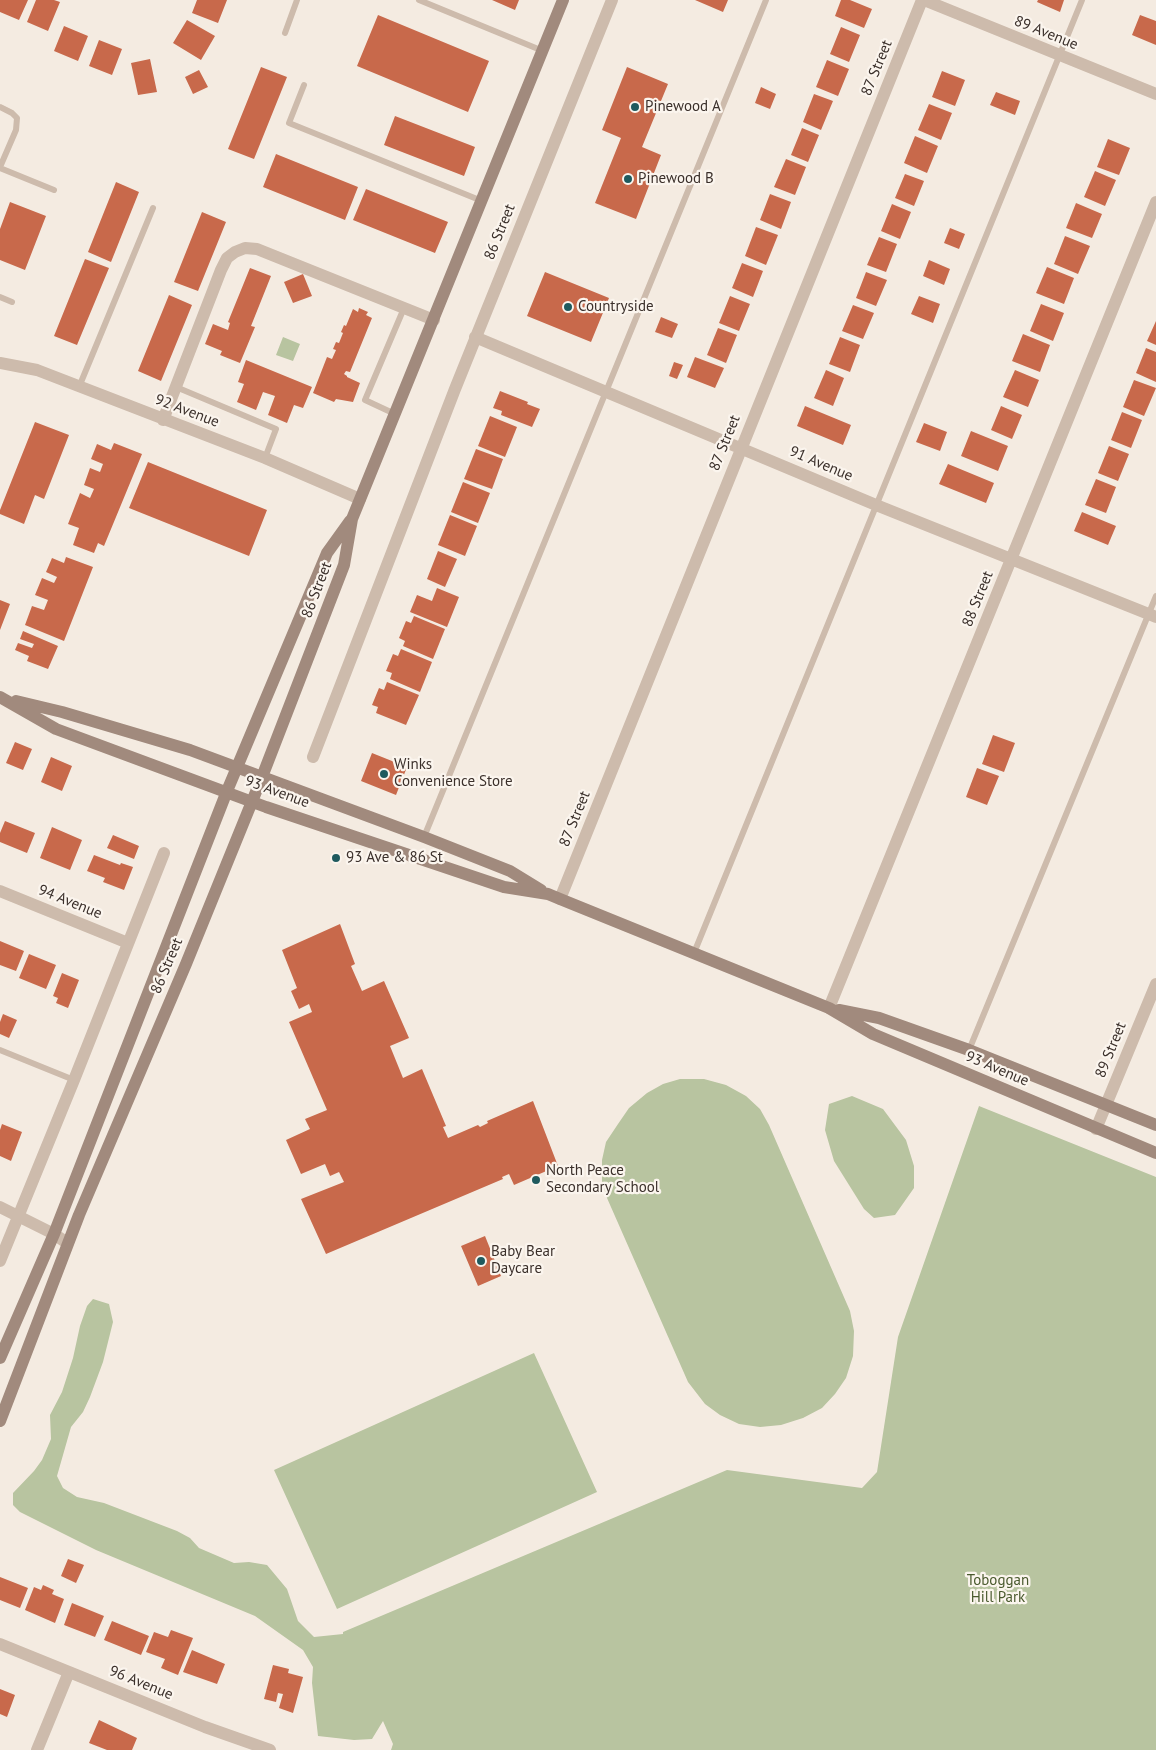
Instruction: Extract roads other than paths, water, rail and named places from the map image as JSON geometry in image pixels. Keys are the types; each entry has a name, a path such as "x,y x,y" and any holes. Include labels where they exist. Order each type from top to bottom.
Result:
{"main road":[{"name":"86 Street","path":"0,1421 67,1243 182,973 262,776 344,565 352,520 360,499 563,0"},
{"name":"86 Street","path":"0,1358 54,1234 226,791 326,554 352,520"},
{"name":"93 Avenue","path":"2,697 56,729 252,801 504,887 548,894"},
{"name":"93 Avenue","path":"2,697 62,712 190,750 424,836 510,871 548,894 830,1008 873,1034 1156,1153"},
{"name":"93 Avenue","path":"830,1008 879,1018 969,1050 1156,1125"}],"street":[{"name":"86 Street","path":"313,757 475,338 612,0"},
{"name":"89 Avenue","path":"923,0 1156,94"},
{"name":"87 Street","path":"560,899 923,0"},
{"name":"88 Street","path":"830,1008 1156,202"},
{"path":"162,420 221,270 227,258 245,248 257,249 434,320"},
{"name":"91 Avenue","path":"475,338 876,505 1152,616"},
{"name":"92 Avenue","path":"0,363 36,370 265,458 360,499"},
{"path":"0,1261 164,852"},
{"name":"94 Avenue","path":"0,891 128,942"},
{"name":"89 Street","path":"1096,1129 1156,984"},
{"path":"0,1207 54,1234 67,1243"},
{"name":"96 Avenue","path":"0,1644 205,1727 270,1750"},
{"path":"37,1750 69,1672"}],"lane":[{"path":"284,33 297,0"},
{"path":"419,0 542,51"},
{"path":"424,836 766,0"},
{"path":"694,953 1082,0"},
{"path":"304,86 289,123 482,201"},
{"path":"0,108 12,113 17,118 16,130 0,168 54,190"},
{"path":"79,387 153,208"},
{"path":"0,297 12,302"},
{"path":"395,414 364,400 404,308"},
{"path":"176,387 276,429 265,458"},
{"path":"969,1050 1152,616 1156,596"},
{"path":"0,1050 74,1080"}],"place":[{"name":"Pinewood A","path":"635,107"},
{"name":"Pinewood B","path":"628,179"},
{"name":"Countryside","path":"568,307"},
{"name":"Winks Convenience Store","path":"384,774"},
{"name":"93 Ave & 86 St","path":"336,858"},
{"name":"North Peace Secondary School","path":"536,1180"},
{"name":"Baby Bear Daycare","path":"481,1261"}],"park label":[{"name":"Toboggan Hill Park","path":"998,1590"}]}
